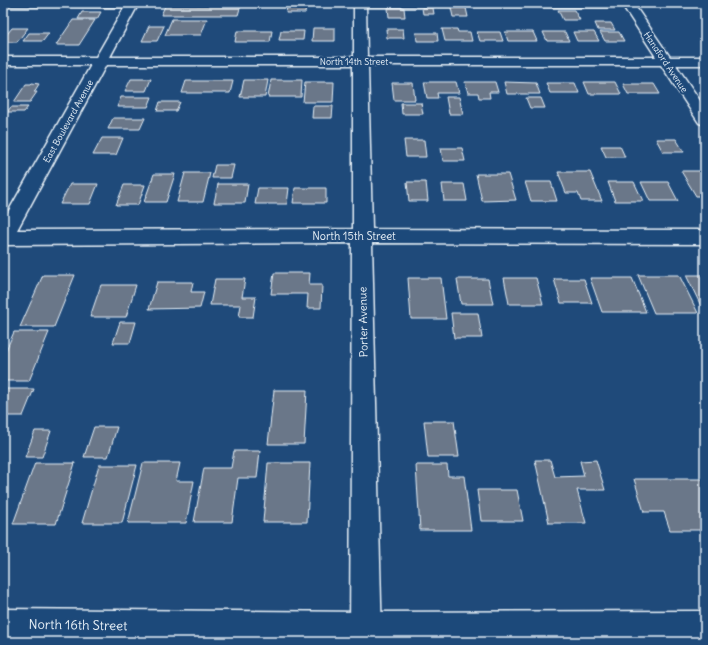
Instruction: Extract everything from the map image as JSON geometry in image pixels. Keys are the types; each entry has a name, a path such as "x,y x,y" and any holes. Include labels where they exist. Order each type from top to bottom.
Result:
{"street":[{"name":"East Boulevard Avenue","path":"3,237 132,4"},
{"name":"Porter Avenue","path":"360,4 366,635"},
{"name":"Hanaford Avenue","path":"628,4 705,120"},
{"name":"North 14th Street","path":"3,61 705,61"},
{"name":"North 15th Street","path":"3,237 705,237"},
{"name":"North 16th Street","path":"3,625 366,635 705,627"}],"lane":[{"path":"3,4 132,4"},
{"path":"360,4 628,4"}],"building":[{"path":"226,3 281,3 281,5 241,5 238,15 161,15 165,6 225,6"},
{"path":"287,7 306,7 305,13 286,13"},
{"path":"388,8 404,8 405,17 389,17"},
{"path":"422,8 433,8 434,14 423,14"},
{"path":"451,8 466,8 468,17 453,17"},
{"path":"558,10 574,10 580,20 563,20"},
{"path":"82,12 101,12 97,19 78,19"},
{"path":"172,19 207,19 201,35 165,35"},
{"path":"73,20 95,20 79,45 56,45"},
{"path":"595,23 611,23 615,30 598,30"},
{"path":"149,26 164,26 157,41 142,41"},
{"path":"12,28 28,28 17,42 3,42 3,39"},
{"path":"313,28 335,28 335,41 312,41"},
{"path":"386,29 403,29 404,38 387,38"},
{"path":"442,29 457,29 458,32 470,32 472,41 445,41"},
{"path":"237,31 272,31 270,42 235,42"},
{"path":"281,31 304,31 303,40 279,40"},
{"path":"477,32 500,32 503,41 480,41"},
{"path":"505,32 533,32 537,41 508,41"},
{"path":"543,32 565,32 569,41 547,41"},
{"path":"573,32 594,32 599,41 577,41"},
{"path":"600,32 619,32 624,41 605,41"},
{"path":"29,33 49,33 43,41 23,41"},
{"path":"416,33 437,33 438,41 417,41"},
{"path":"131,79 151,79 146,91 125,91"},
{"path":"244,80 268,80 265,97 240,97"},
{"path":"271,80 302,80 301,97 268,97"},
{"path":"186,81 233,81 230,93 182,93"},
{"path":"305,82 334,82 333,102 303,102"},
{"path":"424,82 456,82 459,93 437,93 438,98 427,98"},
{"path":"465,82 495,82 498,92 489,92 490,98 479,98 478,93 468,93"},
{"path":"504,82 536,83 540,94 507,94"},
{"path":"584,82 615,82 621,94 589,94"},
{"path":"392,83 413,83 415,100 394,100"},
{"path":"546,83 575,83 579,93 550,93"},
{"path":"26,84 39,84 34,92 37,92 30,102 14,102"},
{"path":"623,84 654,84 660,94 628,94"},
{"path":"121,97 152,97 148,107 117,107"},
{"path":"446,97 459,97 463,114 449,114"},
{"path":"526,98 541,98 545,108 530,108"},
{"path":"160,102 180,102 176,111 157,111"},
{"path":"401,103 421,103 423,114 402,114"},
{"path":"313,106 333,106 332,118 312,118"},
{"path":"11,107 28,107 24,112 7,112"},
{"path":"113,118 145,118 140,129 108,129"},
{"path":"102,138 123,138 116,155 93,155"},
{"path":"656,139 676,139 684,152 663,152"},
{"path":"404,140 424,140 426,157 406,157"},
{"path":"601,146 620,146 625,157 606,157"},
{"path":"441,148 462,148 465,161 443,161"},
{"path":"215,165 234,165 231,178 212,178"},
{"path":"681,171 705,171 705,196 696,196"},
{"path":"558,172 590,172 602,201 581,201 578,193 566,193"},
{"path":"185,173 210,173 203,202 177,202"},
{"path":"154,174 175,174 166,202 144,202"},
{"path":"476,174 508,174 516,200 482,201"},
{"path":"407,182 426,182 428,201 409,201"},
{"path":"525,182 551,182 557,201 531,201"},
{"path":"608,182 634,182 643,201 615,201"},
{"path":"641,182 668,182 678,201 650,201"},
{"path":"70,184 98,184 90,204 60,204"},
{"path":"218,184 248,184 245,203 214,203"},
{"path":"442,184 464,184 467,201 444,201"},
{"path":"124,185 145,185 138,205 116,205"},
{"path":"258,188 289,188 287,204 255,204"},
{"path":"295,188 326,188 326,203 293,203"},
{"path":"274,273 310,273 309,285 322,285 321,308 307,308 308,294 271,294"},
{"path":"43,275 75,275 54,327 20,327"},
{"path":"638,275 679,275 698,313 654,313"},
{"path":"686,275 705,275 705,308 702,308"},
{"path":"408,278 441,278 446,319 411,319"},
{"path":"504,278 536,278 543,304 509,304"},
{"path":"590,278 632,278 646,312 602,312"},
{"path":"215,279 245,279 242,297 256,297 253,317 239,317 241,305 210,305"},
{"path":"457,279 488,279 493,304 461,304"},
{"path":"554,279 584,279 592,303 561,303"},
{"path":"157,282 193,282 191,292 204,292 200,308 149,309"},
{"path":"101,285 136,285 126,317 90,317"},
{"path":"451,313 478,313 482,338 454,338"},
{"path":"120,322 136,322 130,343 113,343"},
{"path":"14,332 49,332 29,381 3,381 3,357"},
{"path":"3,389 34,389 23,416 3,416"},
{"path":"274,390 307,390 304,444 268,444"},
{"path":"424,421 454,421 459,457 428,457"},
{"path":"94,427 117,427 108,457 84,457"},
{"path":"35,431 51,431 42,457 25,457"},
{"path":"234,451 260,451 257,478 238,478 232,522 194,522 204,468 231,468"},
{"path":"535,460 550,460 555,477 584,476 580,461 596,460 605,490 577,490 586,523 549,523"},
{"path":"35,463 75,463 56,524 13,524"},
{"path":"143,463 180,463 176,481 194,481 186,523 128,523"},
{"path":"268,463 310,463 307,522 263,522"},
{"path":"99,465 137,465 122,523 82,523"},
{"path":"416,465 447,465 448,476 464,476 471,530 420,530"},
{"path":"634,479 705,479 705,530 670,530 664,512 644,512"},
{"path":"477,490 517,490 523,521 481,521"}]}
